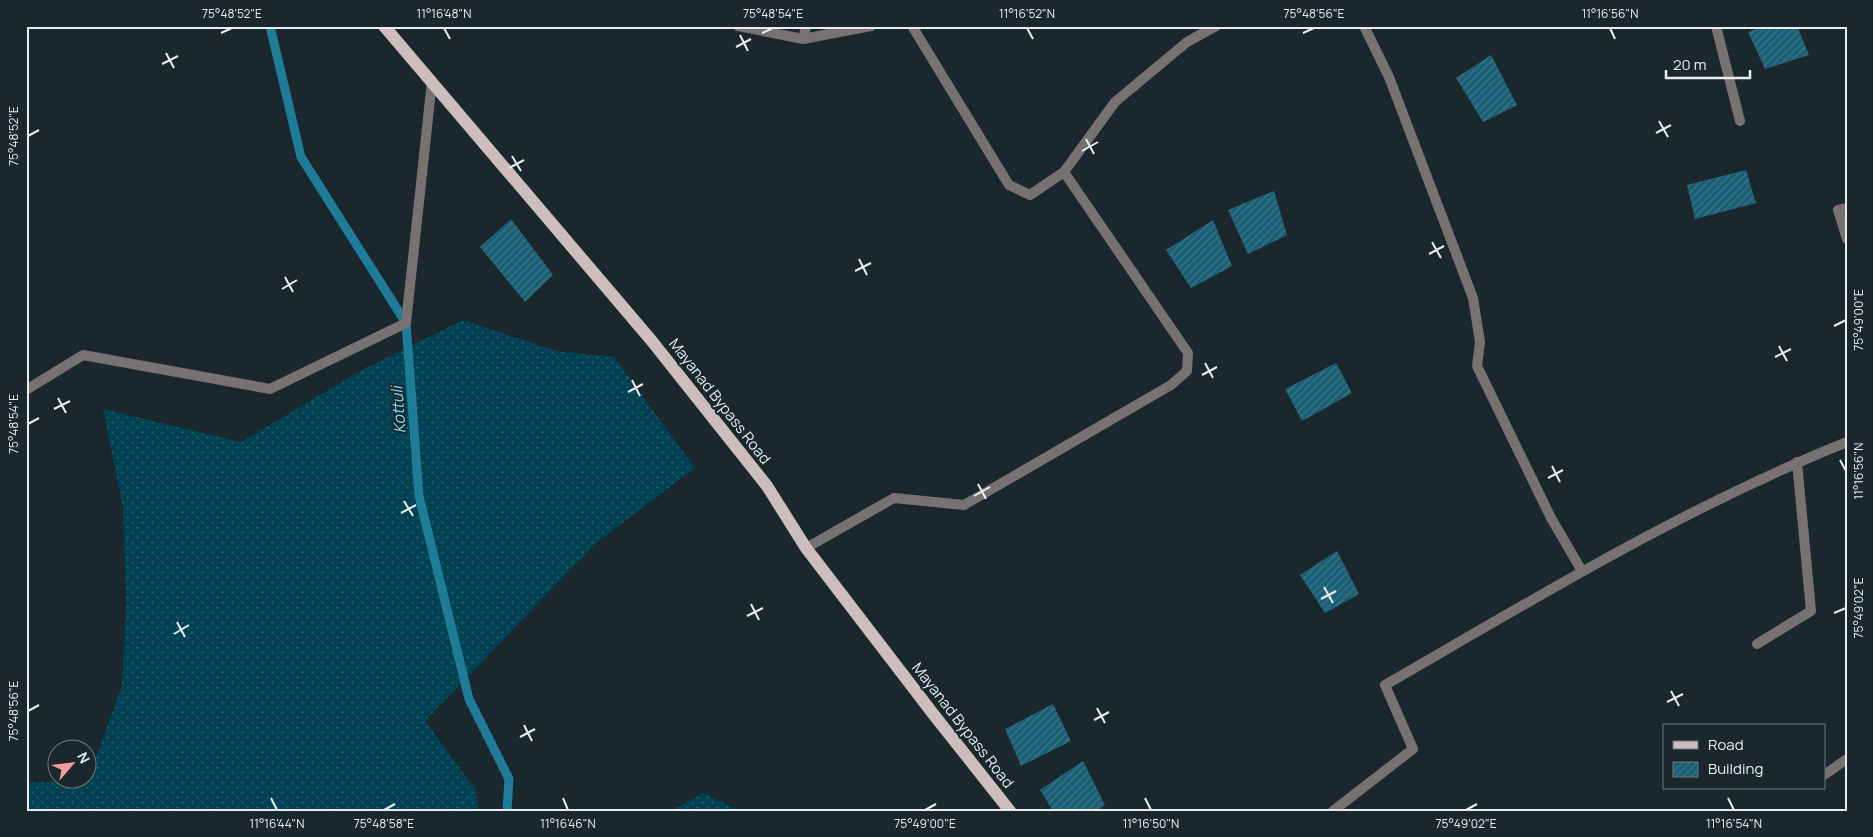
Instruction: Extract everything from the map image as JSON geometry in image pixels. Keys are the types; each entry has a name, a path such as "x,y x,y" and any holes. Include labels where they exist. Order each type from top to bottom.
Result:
{"main road":[{"name":"Mayanad Bypass Road","path":"384,26 651,340 767,486 806,548 928,708 1010,811"}],"street":[{"path":"738,26 803,39 870,26"},
{"path":"803,39 806,26"},
{"path":"912,26 1009,185 1030,195 1064,172 1115,102 1186,42 1216,26"},
{"path":"1364,26 1389,77 1474,298 1480,342 1477,366 1550,518 1582,571"},
{"path":"1716,26 1740,121"},
{"path":"26,390 83,355 270,389 406,323 432,81"},
{"path":"806,548 894,498 964,505 1171,385 1187,371 1188,353 1064,172"},
{"path":"1847,208 1838,210 1847,239"},
{"path":"1333,811 1413,749 1386,685 1582,571 1757,479 1847,442"},
{"path":"1757,644 1811,611 1797,462"},
{"path":"1826,774 1847,759"}],"shaded area":[{"path":"463,320 556,351 614,357 695,468 596,543 425,721 476,790 478,811 26,811 26,783 48,782 48,790 98,790 98,752 122,685 126,603 123,508 103,409 241,442 362,370"},
{"path":"704,793 739,811 671,811"}],"building":[{"path":"1766,26 1797,26 1809,55 1765,69 1748,32"},
{"path":"1491,55 1517,105 1483,122 1456,78"},
{"path":"1746,170 1756,203 1695,219 1687,185"},
{"path":"1274,191 1287,235 1248,254 1228,210"},
{"path":"511,219 553,275 525,302 480,247"},
{"path":"1213,220 1232,266 1191,288 1166,250"},
{"path":"1336,363 1352,393 1302,421 1285,389"},
{"path":"1337,551 1359,594 1325,613 1300,575"},
{"path":"1053,704 1071,741 1021,766 1005,729"},
{"path":"1083,761 1105,805 1097,811 1053,811 1040,790"}],"waterway":[{"name":"Kottuli","path":"270,26 301,157 406,323 419,496 469,699 509,779 507,811"}]}
